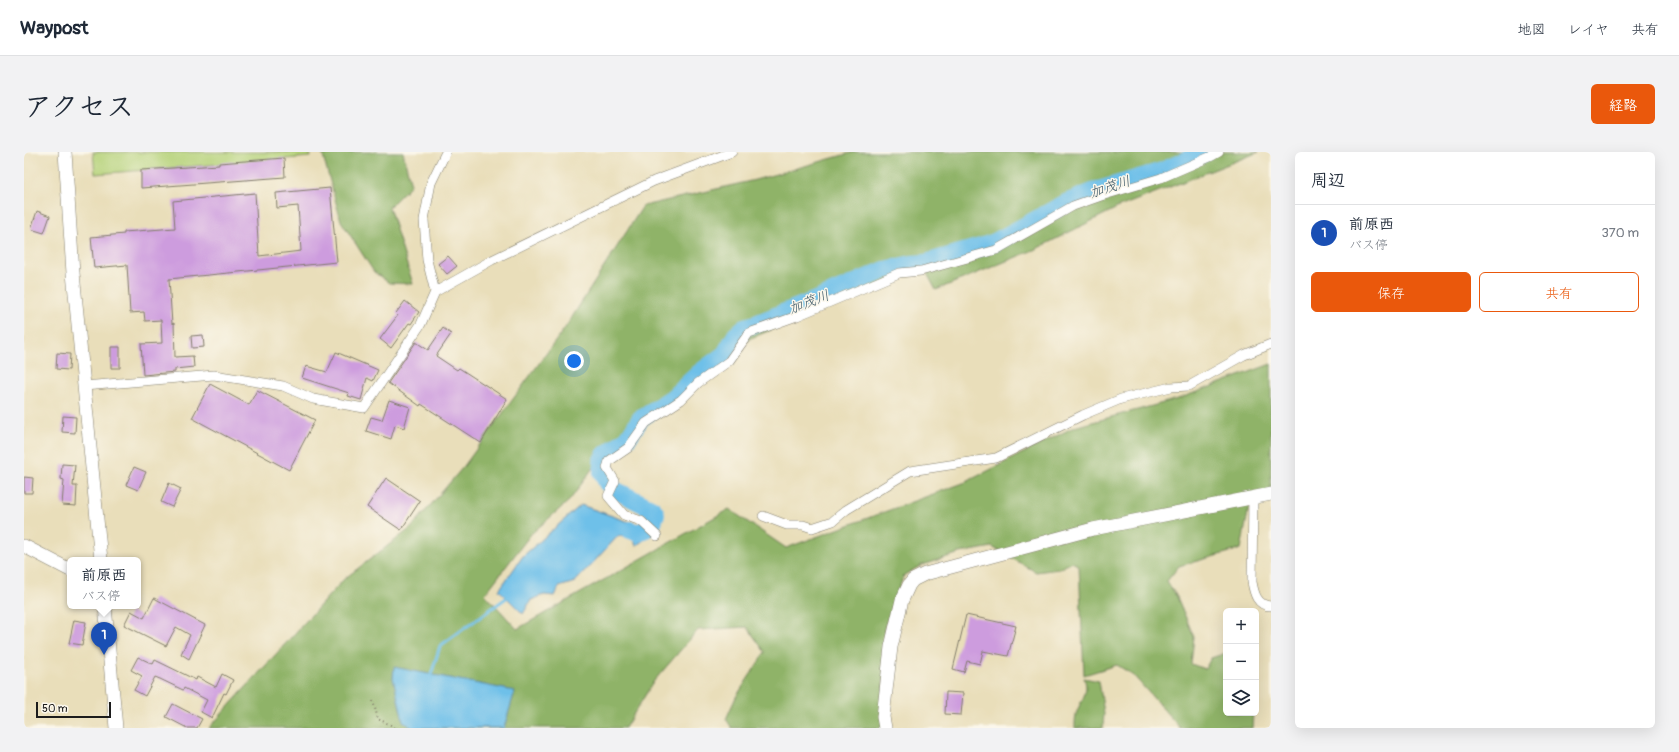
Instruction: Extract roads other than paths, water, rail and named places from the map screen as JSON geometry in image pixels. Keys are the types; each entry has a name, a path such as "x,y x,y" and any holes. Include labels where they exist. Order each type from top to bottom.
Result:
{"street":[{"path":"65,152 73,273 101,557"},
{"path":"436,292 428,260 424,220 431,183 446,152"},
{"path":"84,386 214,375 283,386 313,399 364,408 420,324 436,292 492,260 654,181 732,152"},
{"path":"657,536 641,521 624,515 608,496 616,480 607,468 609,461 628,448 646,423 681,400 698,383 729,362 749,333 797,316 899,273 921,271 996,250 1073,206 1161,178 1219,152"},
{"path":"763,516 787,525 803,525 812,528 833,521 846,510 910,471 996,458 1082,415 1120,399 1171,387 1189,386 1244,355 1271,344"},
{"path":"885,728 883,717 891,647 902,600 907,588 913,580 925,574 1093,529 1271,494"},
{"path":"1253,497 1252,582 1257,599 1262,604 1271,606"},
{"path":"24,546 67,568"},
{"path":"105,609 116,728"}],"water":[{"path":"581,505 638,525 650,535 636,546 632,535 618,536 575,582 559,587 555,596 544,595 531,600 523,614 499,590 523,556"},
{"path":"394,667 515,691 504,728 412,728 403,721 393,678"}],"waterway":[{"name":"加茂川","path":"630,530 639,533 652,525 656,514 653,509 615,490 607,483 602,473 602,460 605,455 628,438 641,418 672,398 698,374 725,354 736,335 745,327 823,297 885,270 912,264 926,263 995,242 1068,202 1095,191 1162,171 1205,152"},
{"path":"430,678 440,646 509,596"}],"place":[{"name":"前原西","path":"104,655"}]}
